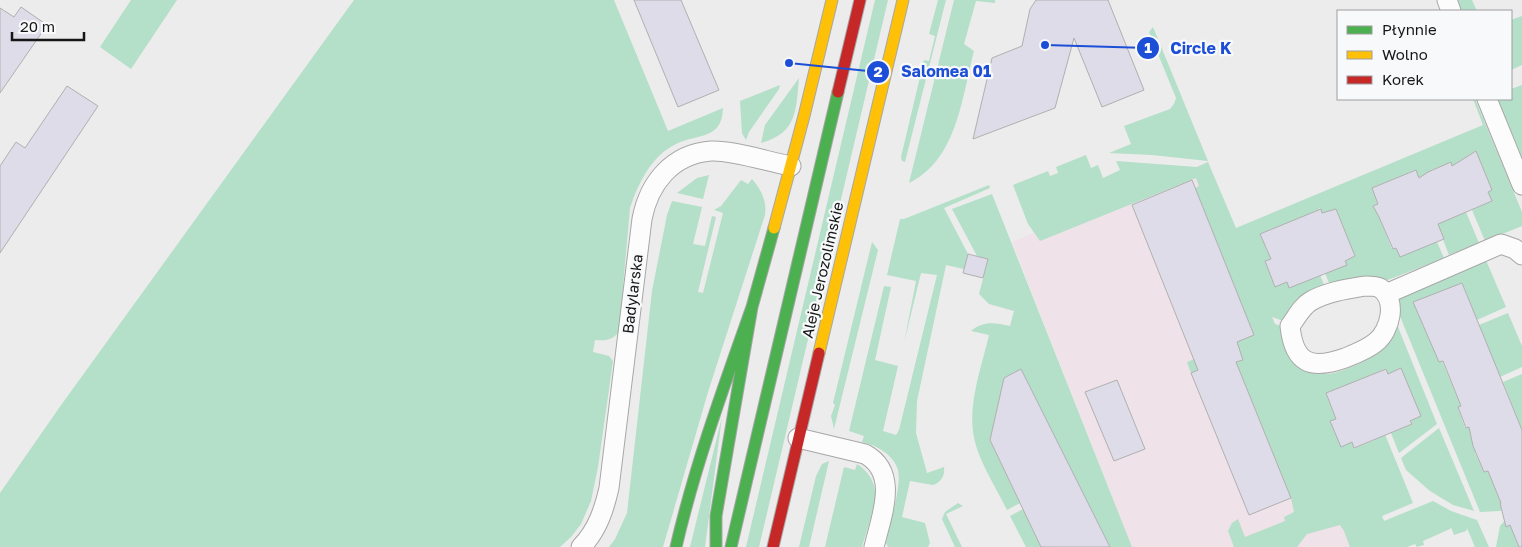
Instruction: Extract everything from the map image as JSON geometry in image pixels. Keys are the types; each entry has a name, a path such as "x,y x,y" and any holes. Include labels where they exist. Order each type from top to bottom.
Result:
{"main road":[{"path":"676,547 688,496 708,431 752,307 832,0"},
{"name":"Aleje Jerozolimskie","path":"731,547 860,0"},
{"name":"Aleje Jerozolimskie","path":"773,547 903,0"},
{"path":"716,547 716,516 752,307"}],"street":[{"path":"1487,100 1522,185"},
{"name":"Badylarska","path":"581,547 596,527 609,488 642,219 645,204 652,187 673,165 688,156 704,152 719,152 790,166"},
{"path":"1386,294 1501,244 1515,248 1522,255"},
{"path":"1365,286 1378,287 1386,294 1391,311 1388,327 1377,342 1356,354 1320,365 1307,362 1298,353 1292,340 1290,326 1309,302 1340,290 1365,286"},
{"path":"798,438 865,454 872,458 880,468 886,483 886,494 874,547"}],"shaded area":[{"path":"1208,162 1366,547 1132,547 1012,242"}],"green space":[{"path":"131,0 177,0 131,69 100,47"},
{"path":"354,0 614,0 668,131 723,108 722,119 713,131 676,144 659,156 641,180 630,208 619,332 609,339 595,340 593,352 609,356 613,361 598,467 591,501 581,524 560,547 0,547 0,493 59,408"},
{"path":"875,0 888,0 759,547 746,547"},
{"path":"938,0 946,0 905,162 902,161 901,157 924,60 929,61 935,36 929,34"},
{"path":"954,0 995,0 995,3 976,1 964,44 974,51 955,126 938,159 925,173 909,183"},
{"path":"1457,0 1472,0 1477,10 1462,10"},
{"path":"1522,16 1522,65 1512,70 1512,20"},
{"path":"1153,27 1208,161 1109,153 1131,144 1124,126 1170,109 1174,104 1176,98 1149,32"},
{"path":"799,78 795,110 788,127 773,139 761,143 765,125"},
{"path":"780,85 749,132 746,140 742,133 740,101"},
{"path":"1522,85 1522,158 1498,100 1512,100 1512,89"},
{"path":"1473,100 1475,100 1522,212 1522,226 1485,241 1472,210 1491,201 1488,192 1492,190 1476,151 1452,166 1451,163 1431,170 1432,175 1420,180 1415,170 1372,188 1378,204 1373,206 1392,249 1437,242 1444,258 1393,278 1385,281 1333,285 1329,283 1325,273 1346,264 1344,259 1355,256 1336,209 1323,216 1319,207 1319,210 1260,234 1271,259 1265,261 1275,286 1287,282 1289,288 1309,280 1317,267 1324,285 1286,322 1272,317 1275,324 1284,327 1308,370 1328,374 1359,364 1382,350 1390,340 1395,326 1398,327 1437,424 1399,453 1391,433 1412,424 1385,367 1385,369 1326,394 1336,419 1331,421 1341,446 1352,442 1355,448 1375,440 1382,427 1413,503 1382,516 1384,521 1433,501 1451,511 1477,520 1489,547 1475,547 1467,528 1466,531 1454,535 1451,527 1423,541 1424,545 1417,547 1415,544 1407,547 1350,547 1340,525 1307,534 1297,547 1234,547 1228,531 1232,523 1238,519 1245,537 1285,521 1284,517 1294,512 1291,498 1236,362 1243,360 1240,353 1191,373 1187,362 1253,335 1195,188 1199,186 1196,178 1040,241 1028,224 1013,185 1048,171 1050,176 1058,173 1056,167 1086,155 1091,168 1098,165 1103,178 1120,170 1116,161 1197,167 1208,162 1236,228 1483,125"},
{"path":"709,175 703,199 677,193 697,178"},
{"path":"752,179 763,196 765,215 708,392 663,547 609,547 615,539 627,513 652,291 667,215 672,201 702,207 693,244 705,246 712,216 716,217 698,292 703,293 723,213 714,210 721,206 741,180 748,184"},
{"path":"989,185 990,188 944,208 968,254 964,269 946,265 917,401 916,433 927,473 944,467 944,473 940,480 933,485 910,481 902,517 925,523 930,543 928,547 888,547 886,543 897,496 898,470 889,455 862,442 864,436 849,431 884,286 891,287 875,360 898,366 883,431 896,435 899,430 937,275 921,273 904,343 916,281 887,275 900,219"},
{"path":"992,194 1132,547 1110,547 1021,370 1004,378 990,440 1020,503 1007,510 979,455 972,425 972,412 976,386 989,335 971,331 985,324 994,323 1010,326 1014,311 989,304 979,294 988,260 977,256 952,209"},
{"path":"1466,212 1479,243 1449,255 1437,224"},
{"path":"872,242 878,250 834,429 831,416 835,405 833,403"},
{"path":"1485,258 1506,307 1477,320 1462,283 1414,302 1427,322 1422,325 1427,324 1427,334 1439,362 1442,361 1461,406 1458,408 1465,428 1470,426 1480,450 1475,453 1484,472 1488,471 1501,503 1497,505 1522,495 1522,504 1500,511 1480,512 1395,304 1398,297"},
{"path":"1508,313 1522,346 1522,367 1500,377 1479,325"},
{"path":"1522,374 1522,430 1503,382"},
{"path":"722,417 705,547 690,547"},
{"path":"1439,428 1474,511 1453,505 1430,491 1406,470 1401,458"},
{"path":"829,461 809,547 799,547 816,476 822,464"},
{"path":"857,464 870,476 874,484 875,493 872,512 862,547 825,547 844,467 855,470"},
{"path":"958,503 963,506 946,514 962,547 955,547 942,519 945,512"},
{"path":"1023,509 1041,547 1026,547 1010,516"},
{"path":"1508,517 1522,518 1505,526 1510,525 1519,547 1496,547 1500,526"}],"building":[{"path":"634,0 681,0 719,90 678,107"},
{"path":"1036,0 1108,0 1144,90 1102,107 1074,38 1055,108 973,139 992,58 1022,46 1030,9"},
{"path":"21,7 47,25 0,93 0,8 14,17"},
{"path":"67,86 98,106 0,253 0,166 16,142 25,148"},
{"path":"1476,151 1492,190 1488,192 1492,201 1438,224 1444,239 1400,257 1396,248 1393,249 1373,206 1378,204 1372,188 1416,170 1419,178 1451,162 1452,166"},
{"path":"1192,180 1254,335 1237,342 1243,360 1236,362 1291,498 1249,515 1191,373 1198,370 1132,205"},
{"path":"1321,209 1322,213 1336,209 1355,256 1345,261 1347,265 1289,288 1287,282 1275,287 1265,261 1271,259 1260,234"},
{"path":"968,254 988,259 983,278 963,273"},
{"path":"1462,283 1522,430 1522,547 1519,547 1510,525 1506,527 1501,503 1488,471 1484,472 1473,446 1469,427 1466,428 1458,407 1461,406 1443,361 1439,362 1413,302"},
{"path":"1401,368 1421,416 1410,421 1412,424 1354,448 1352,442 1341,447 1330,421 1336,419 1326,393 1386,369 1388,374"},
{"path":"1021,369 1110,547 1041,547 990,440 1004,378"},
{"path":"1117,380 1145,449 1114,461 1085,392"}],"traffic: fast":[{"path":"731,547 838,92"},
{"path":"716,547 716,516 752,307 774,228"},
{"path":"676,547 701,456 752,307"}],"traffic: slow":[{"path":"774,228 832,0"},
{"path":"819,353 903,0"}],"traffic: jam":[{"path":"838,92 860,0"},
{"path":"773,547 819,353"}],"place":[{"name":"Circle K","path":"1045,45"},
{"name":"Salomea 01","path":"789,63"}]}
